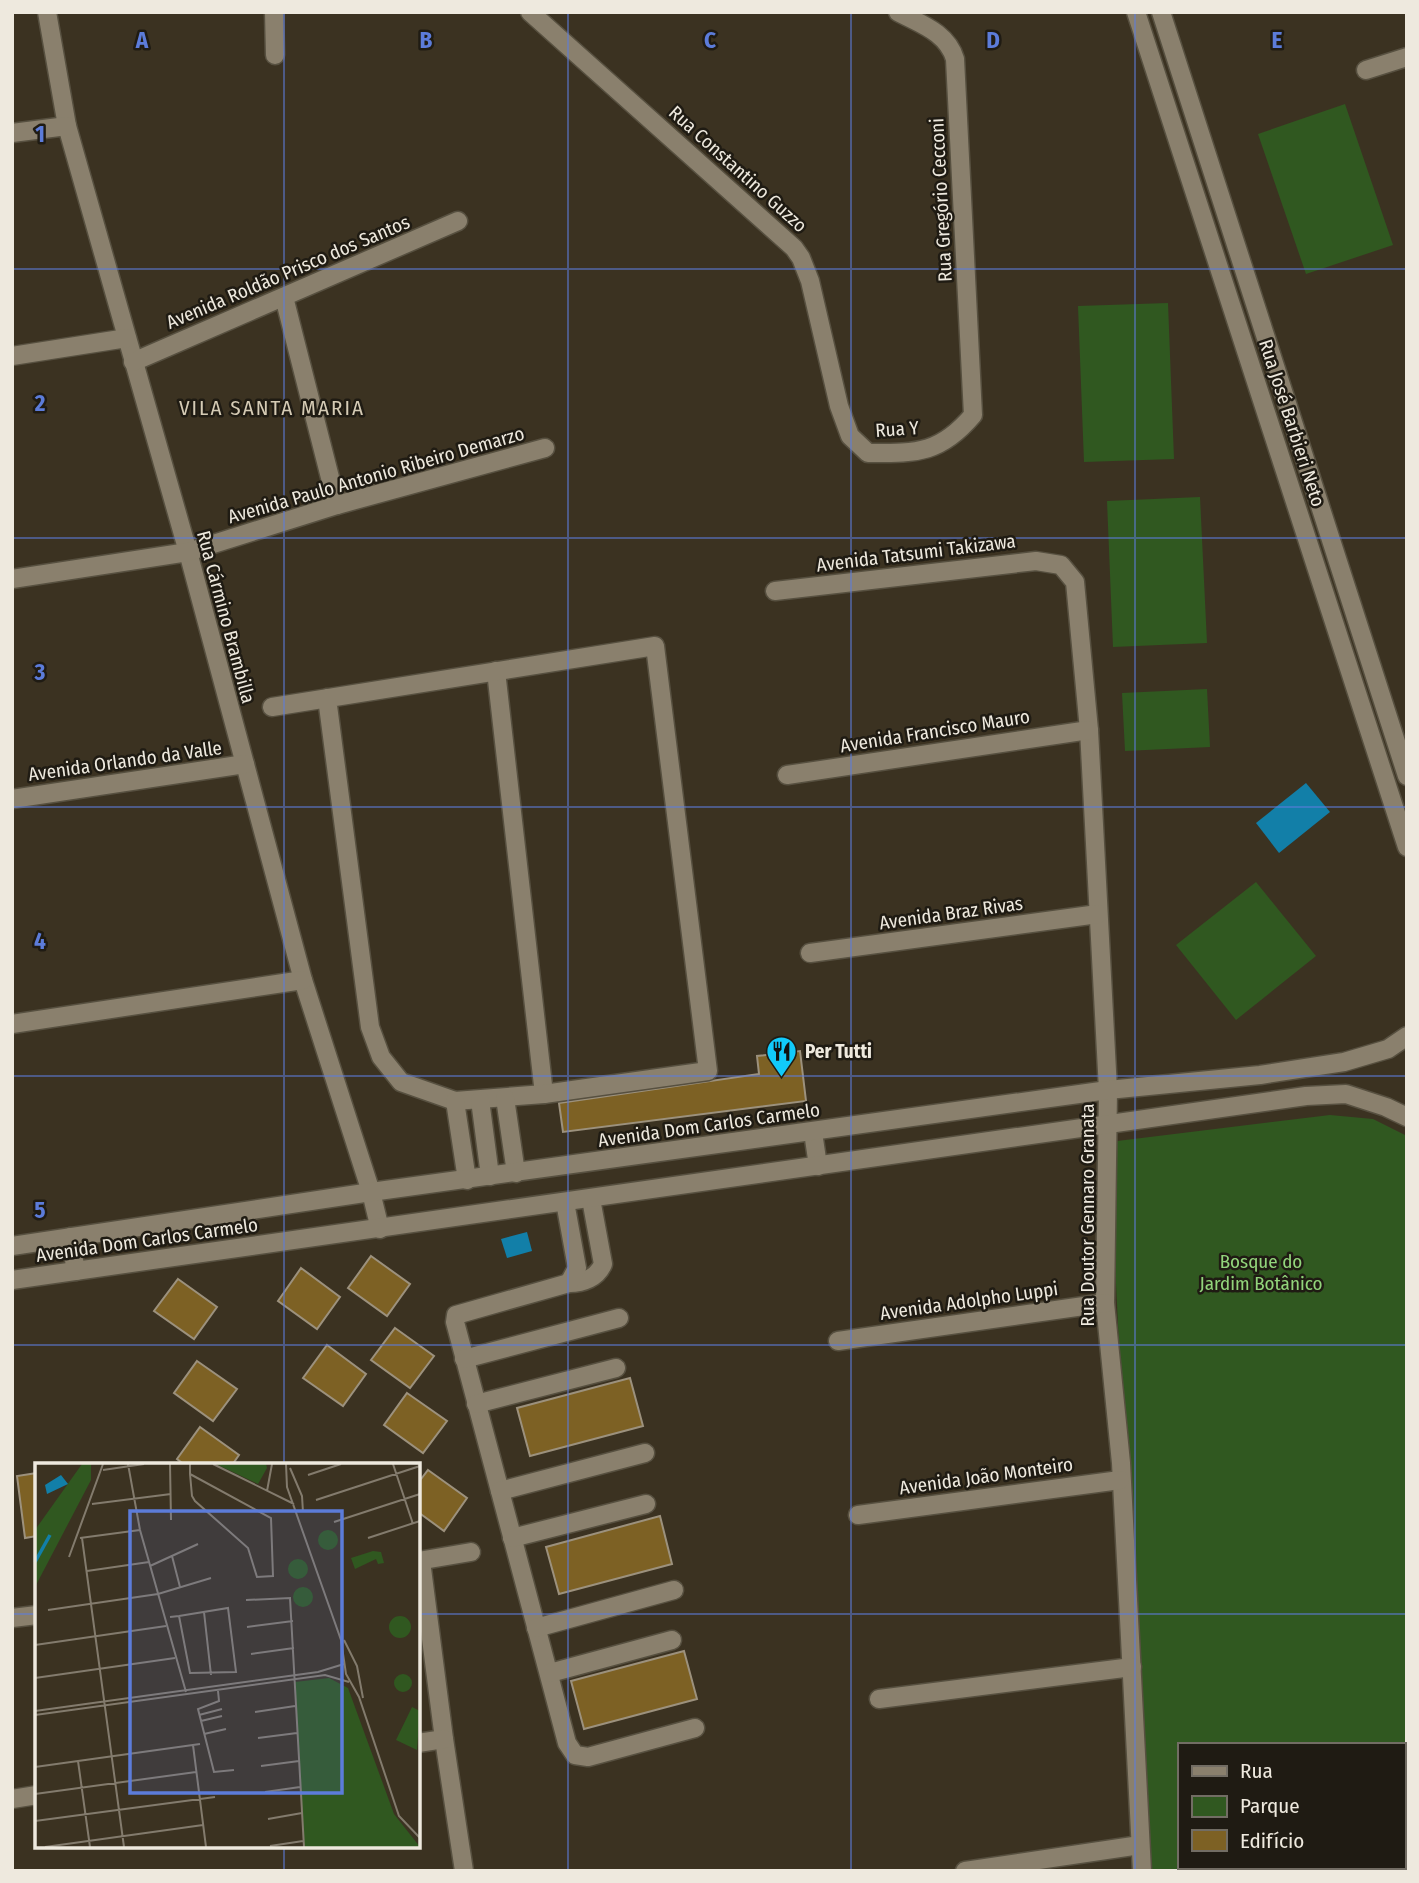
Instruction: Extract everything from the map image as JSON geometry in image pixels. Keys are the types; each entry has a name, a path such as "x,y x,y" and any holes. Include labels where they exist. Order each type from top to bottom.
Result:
{"street":[{"name":"Rua Cármino Brambilla","path":"47,12 67,126 188,552 303,980 371,1192 380,1229"},
{"path":"274,12 275,55"},
{"name":"Rua Constantino Guzzo","path":"530,12 794,248 810,281 839,406"},
{"name":"Rua Gregório Cecconi","path":"898,12 941,36 950,46 955,59 973,415"},
{"name":"Rua José Barbieri Neto","path":"1136,12 1407,847"},
{"name":"Rua José Barbieri Neto","path":"1161,12 1407,776"},
{"path":"1366,70 1407,57"},
{"path":"12,133 67,126"},
{"name":"Avenida Roldão Prisco dos Santos","path":"134,362 458,221"},
{"path":"284,297 337,505"},
{"path":"12,356 127,338"},
{"name":"Rua Y","path":"839,406 850,436 868,453 937,447 958,433 973,415"},
{"name":"Avenida Paulo Antonio Ribeiro Demarzo","path":"12,579 188,552 337,505 545,448"},
{"name":"Avenida Tatsumi Takizawa","path":"775,591 1036,561 1061,565"},
{"name":"Rua Doutor Gennaro Granata","path":"1061,565 1075,582 1090,730 1108,1090 1105,1303 1121,1463 1142,1871"},
{"path":"272,707 327,698 496,671 655,646 708,1070 544,1094 455,1101 401,1082 381,1057 370,1027 327,698"},
{"path":"496,671 544,1094"},
{"name":"Avenida Francisco Mauro","path":"787,775 1090,730"},
{"name":"Avenida Orlando da Valle","path":"12,799 244,764"},
{"name":"Avenida Braz Rivas","path":"810,953 1098,914"},
{"path":"12,1024 303,980"},
{"name":"Avenida Dom Carlos Carmelo","path":"12,1246 371,1192 1108,1090 1260,1075 1344,1062 1388,1049 1407,1036"},
{"name":"Avenida Dom Carlos Carmelo","path":"12,1280 1306,1096 1346,1094 1407,1117"},
{"path":"505,1098 516,1173"},
{"path":"480,1100 490,1176"},
{"path":"455,1101 467,1180"},
{"path":"813,1132 818,1166"},
{"path":"591,1199 603,1264 592,1277 456,1315 455,1322 567,1743 575,1755 588,1757 695,1728"},
{"path":"565,1202 577,1268 569,1283"},
{"path":"70,1237 76,1271"},
{"name":"Avenida Adolpho Luppi","path":"838,1341 1105,1303"},
{"path":"464,1359 620,1318"},
{"path":"477,1404 616,1368"},
{"path":"500,1491 645,1453"},
{"name":"Avenida João Monteiro","path":"858,1515 1120,1480"},
{"path":"512,1538 646,1504"},
{"path":"464,1871 420,1561 471,1552"},
{"path":"536,1628 674,1590"},
{"path":"12,1618 35,1615"},
{"path":"550,1673 672,1640"},
{"path":"879,1699 1132,1667"},
{"path":"420,1743 444,1739"},
{"path":"12,1799 35,1795"},
{"path":"965,1871 1140,1845"}],"green space":[{"path":"1345,104 1393,245 1306,274 1258,134"},
{"path":"1168,303 1174,459 1084,462 1078,306"},
{"path":"1200,497 1207,643 1113,647 1107,501"},
{"path":"1207,689 1210,747 1125,751 1122,693"},
{"path":"1256,882 1316,956 1236,1020 1176,945"},
{"name":"Bosque do Jardim Botânico","path":"1330,1115 1373,1119 1407,1136 1407,1871 1145,1871 1109,1142"}],"water":[{"path":"1306,783 1330,812 1279,853 1256,823"},
{"path":"527,1232 532,1251 507,1258 501,1239"}],"building":[{"path":"800,1051 806,1101 563,1132 559,1103 759,1074 757,1056"},
{"path":"371,1256 410,1284 387,1316 348,1288"},
{"path":"301,1268 340,1297 317,1329 278,1301"},
{"path":"178,1279 217,1307 194,1339 154,1311"},
{"path":"395,1328 434,1356 410,1388 371,1360"},
{"path":"327,1345 366,1374 343,1406 303,1378"},
{"path":"197,1361 237,1389 213,1421 174,1393"},
{"path":"630,1378 643,1426 530,1456 517,1408"},
{"path":"407,1393 447,1421 423,1453 384,1425"},
{"path":"200,1427 239,1455 233,1463 182,1463 177,1459"},
{"path":"428,1470 467,1498 444,1531 420,1513 420,1480"},
{"path":"35,1473 35,1536 25,1538 17,1476"},
{"path":"660,1516 672,1564 559,1594 546,1547"},
{"path":"684,1651 697,1699 584,1729 571,1681"}],"place":[{"name":"Per Tutti","path":"782,1078"}],"district":[{"name":"VILA SANTA MARIA","path":"272,408"}]}
